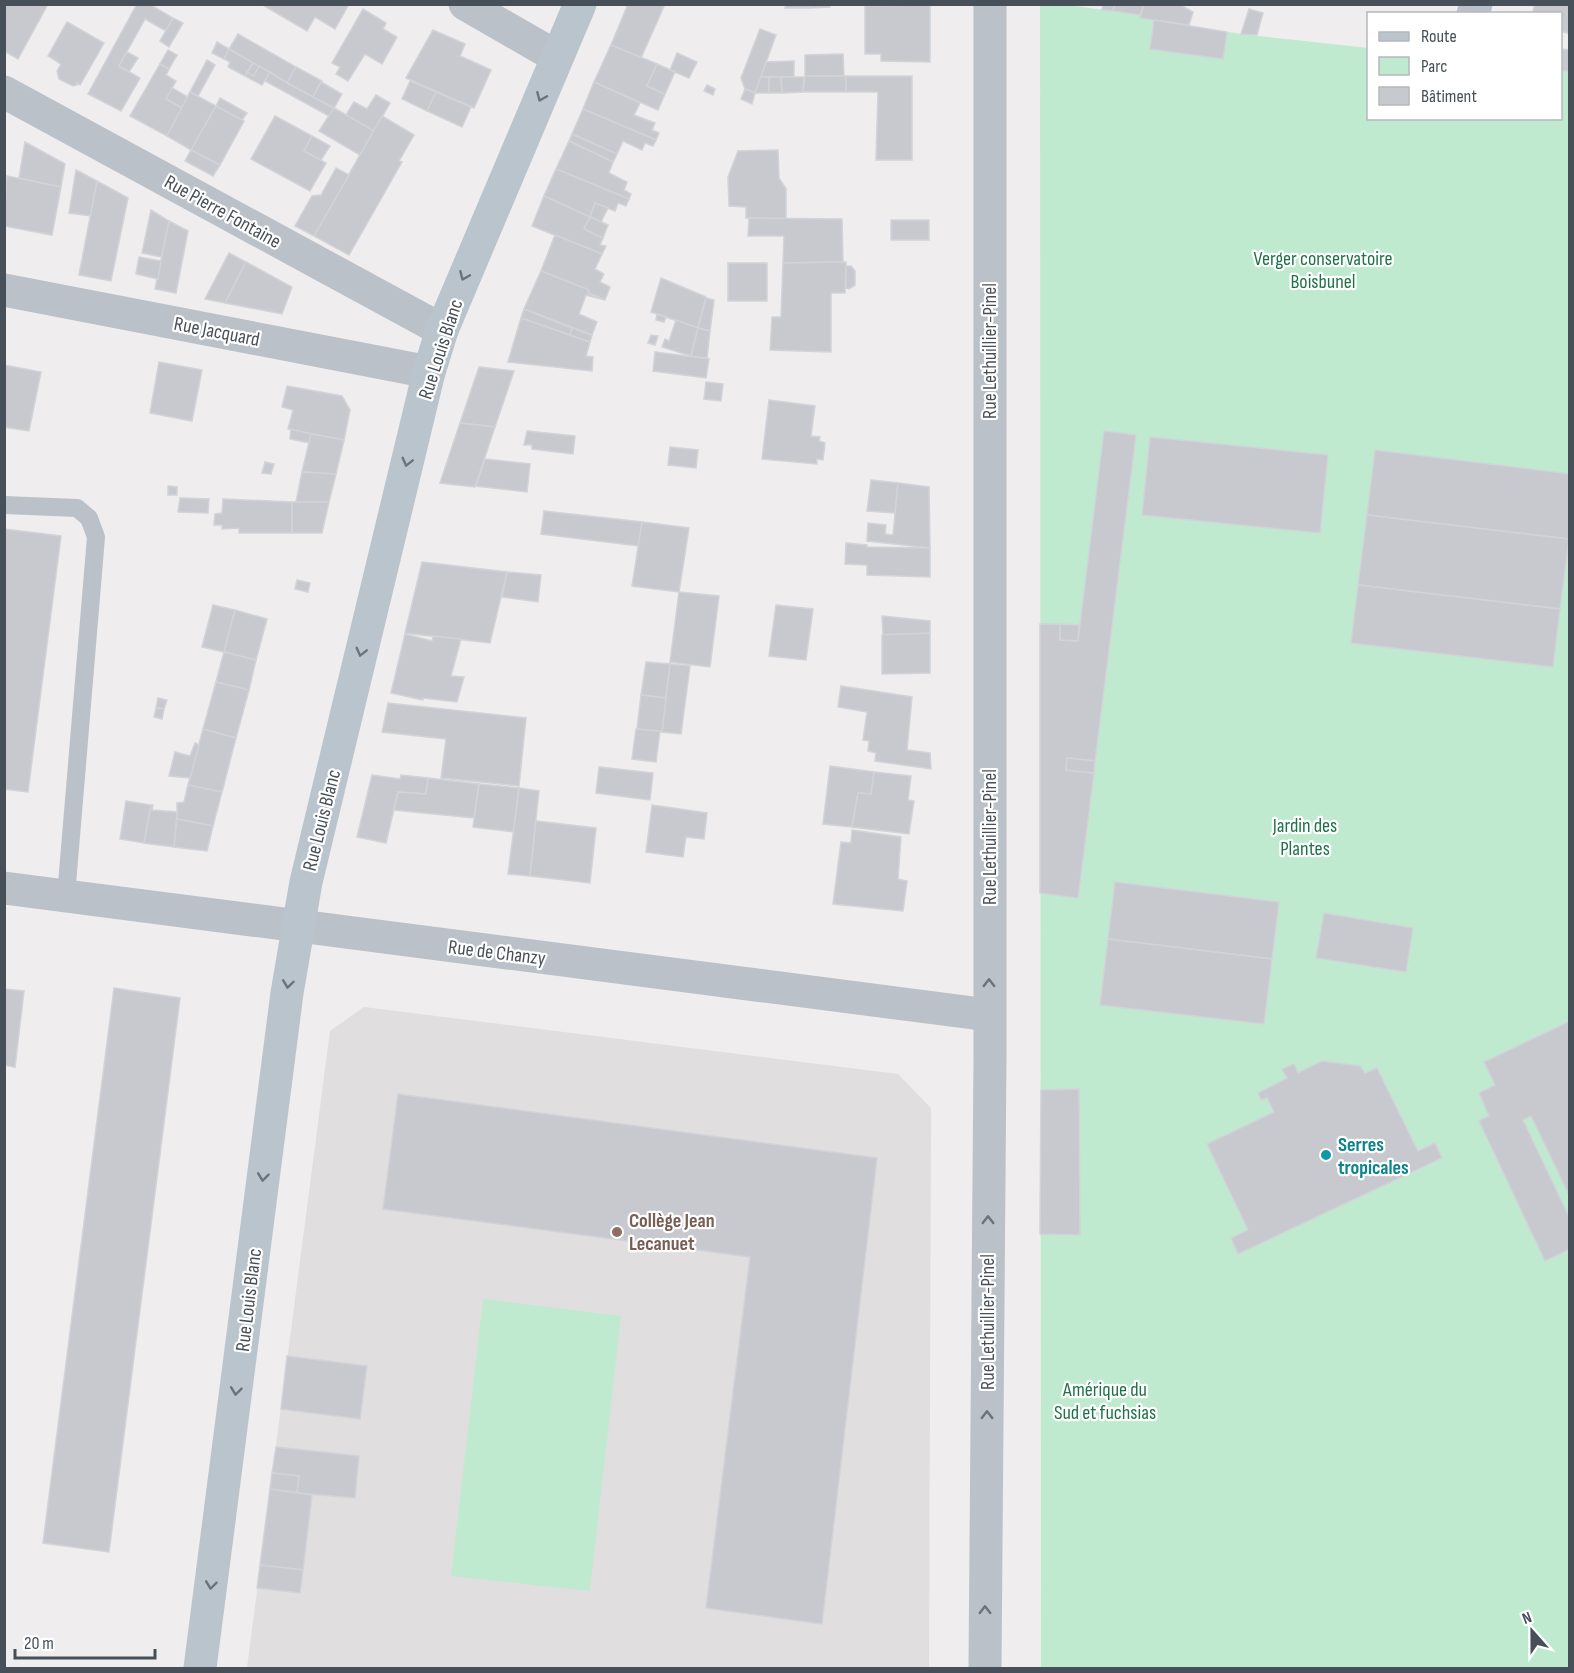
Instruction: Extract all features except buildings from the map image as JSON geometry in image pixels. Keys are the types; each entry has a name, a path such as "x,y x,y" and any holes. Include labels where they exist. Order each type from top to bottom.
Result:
{"street":[{"path":"465,4 558,57"},
{"name":"Rue Louis Blanc","path":"200,1668 296,926 429,372 442,330 580,4"},
{"name":"Rue Lethuillier-Pinel","path":"985,1668 989,1016 990,4"},
{"name":"Rue Pierre Fontaine","path":"4,92 442,330"},
{"name":"Rue Jacquard","path":"4,290 429,372"},
{"name":"Rue de Chanzy","path":"4,888 989,1016"}],"lane":[{"path":"4,505 77,508 89,518 96,537 66,896"}],"shaded area":[{"name":"Collège Jean Lecanuet","path":"364,1007 898,1074 931,1108 929,1668 247,1668 330,1031"}],"green space":[{"name":"Jardin des Plantes","path":"1040,5 1068,5 1140,15 1140,18 1241,34 1367,48 1367,120 1562,120 1562,71 1569,71 1569,1668 1041,1668"},
{"path":"483,1299 621,1316 590,1591 451,1576"}],"place":[{"name":"Serres tropicales","path":"1326,1155"},
{"name":"Collège Jean Lecanuet","path":"617,1232"}],"park label":[{"name":"Verger conservatoire Boisbunel","path":"1323,270"},
{"name":"Amérique du Sud et fuchsias","path":"1105,1400"}]}
